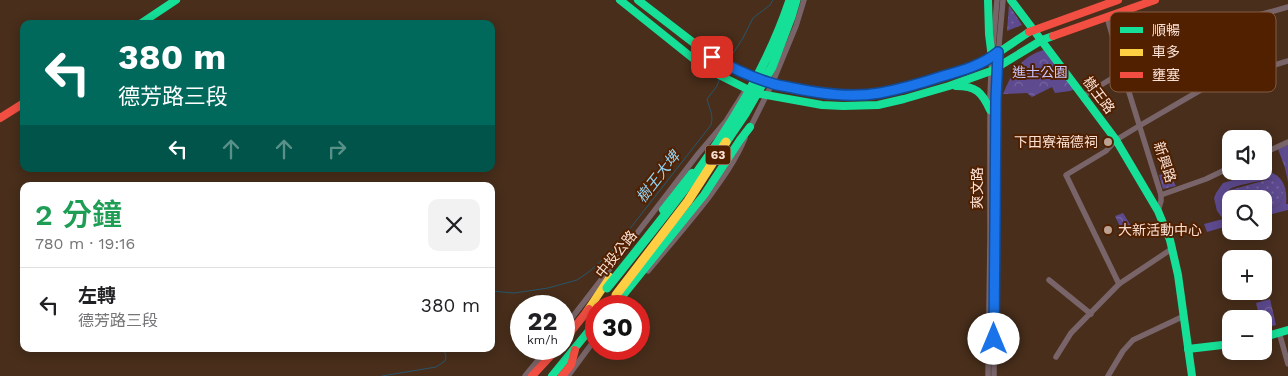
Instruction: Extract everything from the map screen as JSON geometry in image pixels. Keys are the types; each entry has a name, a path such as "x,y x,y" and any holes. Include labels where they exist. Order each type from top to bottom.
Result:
{"main road":[{"path":"146,20 176,0"},
{"path":"620,0 706,68 746,89 767,96 822,105 878,105 904,100 994,69 1042,40 1108,17"},
{"path":"638,0 712,57 752,77 772,84 812,92 842,95 880,93 937,78 995,55 1034,30 1118,0"},
{"name":"中投公路","path":"601,295 684,191 741,107 771,48 786,12 788,0"},
{"name":"中投公路","path":"617,295 688,201 745,114 772,67 796,0"},
{"path":"988,0 989,34 995,55"},
{"name":"樹王路","path":"1011,0 1116,140 1158,211"},
{"path":"1122,12 1155,0"},
{"path":"949,86 965,85 982,92 990,110"},
{"path":"0,118 20,106"},
{"path":"597,295 712,146 726,121"},
{"path":"623,295 704,195 750,127"},
{"path":"1158,211 1173,248 1192,376"},
{"name":"中投公路","path":"575,326 585,314"},
{"path":"1272,335 1284,331"},
{"path":"552,376 585,335"},
{"path":"562,376 571,365 576,345"},
{"path":"1188,349 1222,345"},
{"path":"532,376 544,360"},
{"path":"538,376 547,360"}],"street":[{"path":"575,314 698,154 726,121 746,89 772,39 788,0"},
{"path":"629,295 689,223 740,152 750,127 767,96 796,26 804,0"},
{"name":"爽文路","path":"988,376 990,110 997,0"},
{"name":"爽文路","path":"995,55 1003,0"},
{"path":"1271,12 1288,7"},
{"name":"新興路","path":"1108,17 1110,24"},
{"name":"爽文路","path":"994,69 994,376"},
{"path":"1083,96 1110,80"},
{"name":"新興路","path":"1129,92 1161,195 1158,211"},
{"path":"1119,284 1066,175 1106,151 1116,140 1197,92"},
{"path":"1272,149 1288,142"},
{"path":"1161,195 1222,171"},
{"path":"1056,357 1071,333 1119,284 1173,248"},
{"path":"1049,280 1090,314"},
{"path":"1108,376 1123,351 1133,340 1184,316"},
{"path":"1284,331 1288,364"},
{"path":"568,376 585,353"},
{"path":"525,376 542,360"}],"green space":[{"path":"1009,5 1022,25 1007,31"},
{"name":"進士公園","path":"1047,49 1075,89 1055,93 1052,87 1032,97 1027,93 1003,94 1014,72 1024,60"},
{"path":"1288,145 1288,182 1278,149"},
{"path":"1169,173 1176,186 1163,189 1159,175"},
{"path":"1272,173 1283,182 1288,210 1272,214 1272,207 1279,204 1283,196 1282,188 1273,180"},
{"path":"1234,180 1265,180 1229,190 1222,190 1222,218 1217,211 1214,198 1223,183"},
{"path":"1272,180 1282,188 1283,196 1279,204 1272,208 1272,190 1230,190"},
{"path":"1123,213 1133,229 1123,233 1115,216"},
{"path":"1222,219 1222,228 1207,232 1204,224"},
{"path":"1270,300 1276,325 1272,326 1272,310 1258,310 1256,303"}],"waterway":[{"name":"樹王大埤","path":"728,61 753,18 770,5 773,0"},
{"name":"樹王大埤","path":"495,291 514,293 548,288 577,280 614,249 711,125 712,115 707,99 717,86 720,78"},
{"name":"樹王大埤","path":"382,376 436,367 445,361 445,352"}],"traffic: fast":[{"path":"146,20 176,0"},
{"path":"620,0 705,68 755,93 822,105 878,105 949,86 991,71 1042,40 1053,36"},
{"path":"638,0 712,57 731,67 793,89 837,95 880,93 936,79 989,59 1029,32"},
{"path":"607,288 687,187 735,116 775,40 790,0"},
{"path":"726,142 745,114 772,67 796,0"},
{"path":"988,0 992,58"},
{"path":"1011,0 1116,140 1158,211 1170,240 1178,275 1192,376"},
{"path":"956,86 969,87 978,91 990,110"},
{"path":"623,295 704,195 750,127"},
{"path":"663,210 692,173"},
{"path":"1272,335 1288,330"},
{"path":"552,376 585,336"},
{"path":"1188,349 1222,345"}],"traffic: slow":[{"path":"616,295 688,201 726,142"},
{"path":"598,295 610,277"}],"traffic: jam":[{"path":"1029,32 1118,0"},
{"path":"1121,12 1155,0"},
{"path":"1053,36 1110,16"},
{"path":"0,118 20,106"},
{"path":"575,326 585,314"},
{"path":"532,376 547,360"},
{"path":"562,376 571,365 572,360"}],"place":[{"name":"下田寮福德祠","path":"1108,142"},
{"name":"大新活動中心","path":"1108,230"}],"route":[{"path":"712,57 752,77 772,84 812,92 861,95 880,93 953,73 992,58 998,52 994,339"}]}
